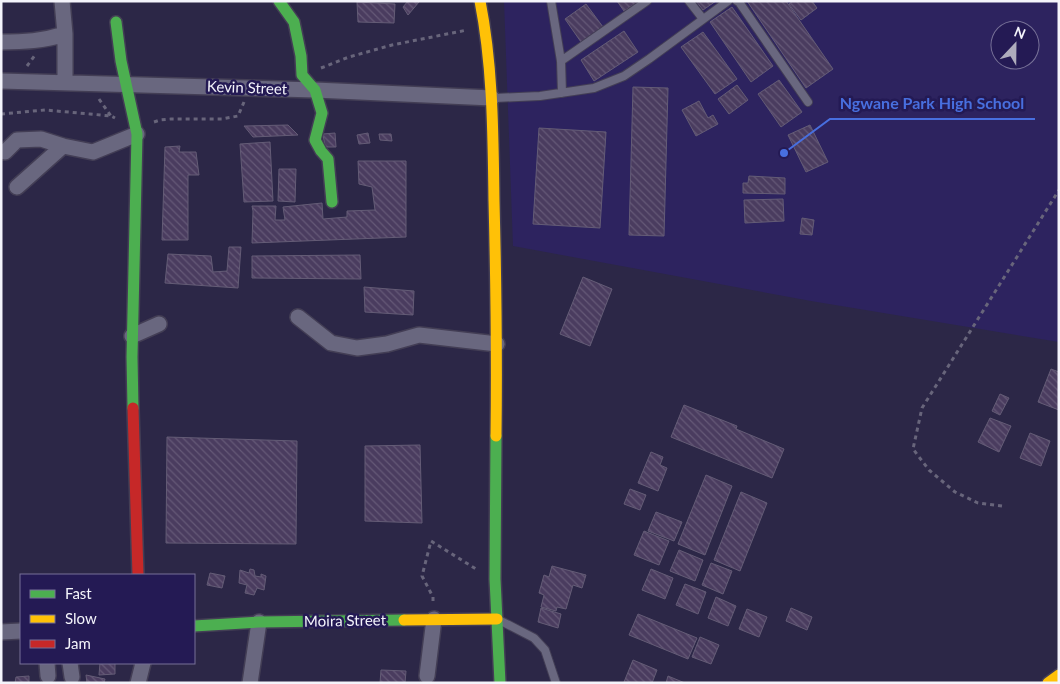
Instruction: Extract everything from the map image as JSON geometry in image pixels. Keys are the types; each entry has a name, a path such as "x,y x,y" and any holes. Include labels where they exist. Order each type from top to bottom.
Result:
{"street":[{"path":"62,1 65,83"},
{"path":"279,1 294,22 301,56 302,75 315,90 322,113 315,140 328,159 332,202"},
{"path":"480,1 485,27 492,98 497,344 494,579 500,683"},
{"path":"116,22 121,61 137,134 132,336 138,574"},
{"path":"1,42 48,39 64,34"},
{"name":"Kevin Street","path":"1,81 315,90 492,98"},
{"path":"5,152 17,140 41,139 93,152 137,134"},
{"path":"17,187 63,146"},
{"path":"298,317 331,344 357,348 387,344 419,336 497,344"},
{"path":"132,336 159,324"},
{"path":"427,676 434,619"},
{"name":"Moira Street","path":"195,626 259,622 434,619 497,620"},
{"path":"250,683 259,622"},
{"path":"1,632 20,631"},
{"path":"138,683 143,664"},
{"path":"1048,683 1059,674"}],"lane":[{"path":"551,1 562,61 562,93"},
{"path":"562,61 647,1"},
{"path":"689,1 703,19"},
{"path":"492,98 540,96 594,88 624,76 728,1"},
{"path":"737,1 808,102"},
{"path":"497,620 534,638 545,650 556,683"}],"path":[{"path":"302,75 349,57 392,44 485,27"},
{"path":"1,114 44,110 111,116 137,134 147,124 160,120 222,119 238,116 250,89"},
{"path":"1002,506 978,503 955,492 930,470 913,449 922,408 1059,190"},
{"path":"434,619 433,597 422,576 431,541 494,579"}],"shaded area":[{"path":"504,1 1059,1 1059,342 811,301 513,246"}],"building":[{"path":"408,1 419,2 408,15 403,7"},
{"path":"617,1 639,1 624,11"},
{"path":"696,1 716,1 703,10"},
{"path":"747,1 786,1 833,69 806,88"},
{"path":"793,1 812,1 817,8 801,20 789,4"},
{"path":"357,2 395,4 394,23 358,22"},
{"path":"586,4 603,27 581,42 565,19"},
{"path":"732,7 773,66 751,82 710,22"},
{"path":"624,31 638,52 594,81 581,60"},
{"path":"703,32 737,79 715,94 681,47"},
{"path":"779,80 802,112 781,127 758,94"},
{"path":"737,85 748,100 729,114 718,99"},
{"path":"633,87 668,88 664,236 629,235"},
{"path":"699,101 708,118 713,115 718,124 696,136 682,110"},
{"path":"288,125 298,135 253,137 244,126"},
{"path":"810,125 828,162 806,172 788,135"},
{"path":"539,128 606,132 600,228 533,224"},
{"path":"335,133 336,147 325,147 323,134"},
{"path":"368,133 370,143 359,144 357,135"},
{"path":"379,134 391,134 392,141 380,140"},
{"path":"270,142 273,201 244,202 240,144"},
{"path":"180,146 179,152 196,152 199,175 188,175 188,240 162,240 165,147"},
{"path":"358,161 406,161 406,237 252,243 252,206 276,206 275,220 285,220 283,207 322,203 323,219 347,217 347,211 375,210 372,187 359,184"},
{"path":"279,169 296,169 295,202 278,201"},
{"path":"749,176 785,178 785,194 743,193 743,183 748,183"},
{"path":"783,199 784,221 745,223 744,200"},
{"path":"802,218 814,220 812,235 800,234"},
{"path":"229,247 241,247 238,288 165,283 168,254 211,256 213,272 227,271"},
{"path":"360,255 361,279 252,278 252,256"},
{"path":"583,277 612,289 590,346 560,334"},
{"path":"364,287 414,291 413,315 365,312"},
{"path":"1051,369 1059,372 1059,410 1038,402"},
{"path":"1000,394 1009,398 1000,415 992,411"},
{"path":"684,405 737,426 736,429 784,449 772,478 671,437"},
{"path":"990,418 1011,426 999,452 978,442"},
{"path":"1030,433 1050,441 1041,466 1020,458"},
{"path":"167,437 297,441 296,544 166,543"},
{"path":"420,445 422,523 365,521 365,446"},
{"path":"651,452 663,457 660,465 667,468 658,491 638,483"},
{"path":"706,475 732,486 705,555 678,544"},
{"path":"630,489 646,495 640,510 624,504"},
{"path":"741,492 767,503 740,571 714,560"},
{"path":"656,512 682,522 674,541 648,531"},
{"path":"644,531 669,541 659,565 634,555"},
{"path":"679,550 703,560 695,581 670,571"},
{"path":"711,563 732,571 723,594 702,585"},
{"path":"552,566 586,575 582,588 573,585 566,609 557,607 556,611 541,607 544,595 539,593 544,575 549,577"},
{"path":"250,569 254,570 255,576 261,577 261,574 266,576 264,590 257,588 254,595 245,593 247,585 239,583 240,570 249,573"},
{"path":"651,569 673,578 665,599 642,590"},
{"path":"210,573 225,576 222,588 207,585"},
{"path":"685,584 706,592 698,614 676,605"},
{"path":"716,597 736,606 728,626 708,618"},
{"path":"541,608 561,614 558,628 538,622"},
{"path":"791,608 812,617 807,630 786,621"},
{"path":"747,609 767,617 759,637 739,629"},
{"path":"638,614 697,638 688,659 629,635"},
{"path":"700,637 719,645 711,664 692,657"},
{"path":"633,660 657,670 652,683 624,682"},
{"path":"100,664 115,664 115,674 99,675"},
{"path":"381,670 406,671 405,683 380,683"},
{"path":"86,675 105,679 104,683 87,683"},
{"path":"29,676 29,683 15,683 16,677"},
{"path":"668,676 685,683 666,683"}],"traffic: fast":[{"path":"279,1 294,22 301,56 302,75 315,90 322,113 315,140 328,159 332,202"},
{"path":"116,22 121,61 137,134 132,357 133,408"},
{"path":"496,436 495,579 500,683"},
{"path":"195,626 259,622 404,620"}],"traffic: slow":[{"path":"480,1 488,51 493,126 496,436"},
{"path":"404,620 497,619"},
{"path":"1048,683 1059,675"}],"traffic: jam":[{"path":"133,408 138,574"}],"place":[{"name":"Ngwane Park High School","path":"784,153"}]}
